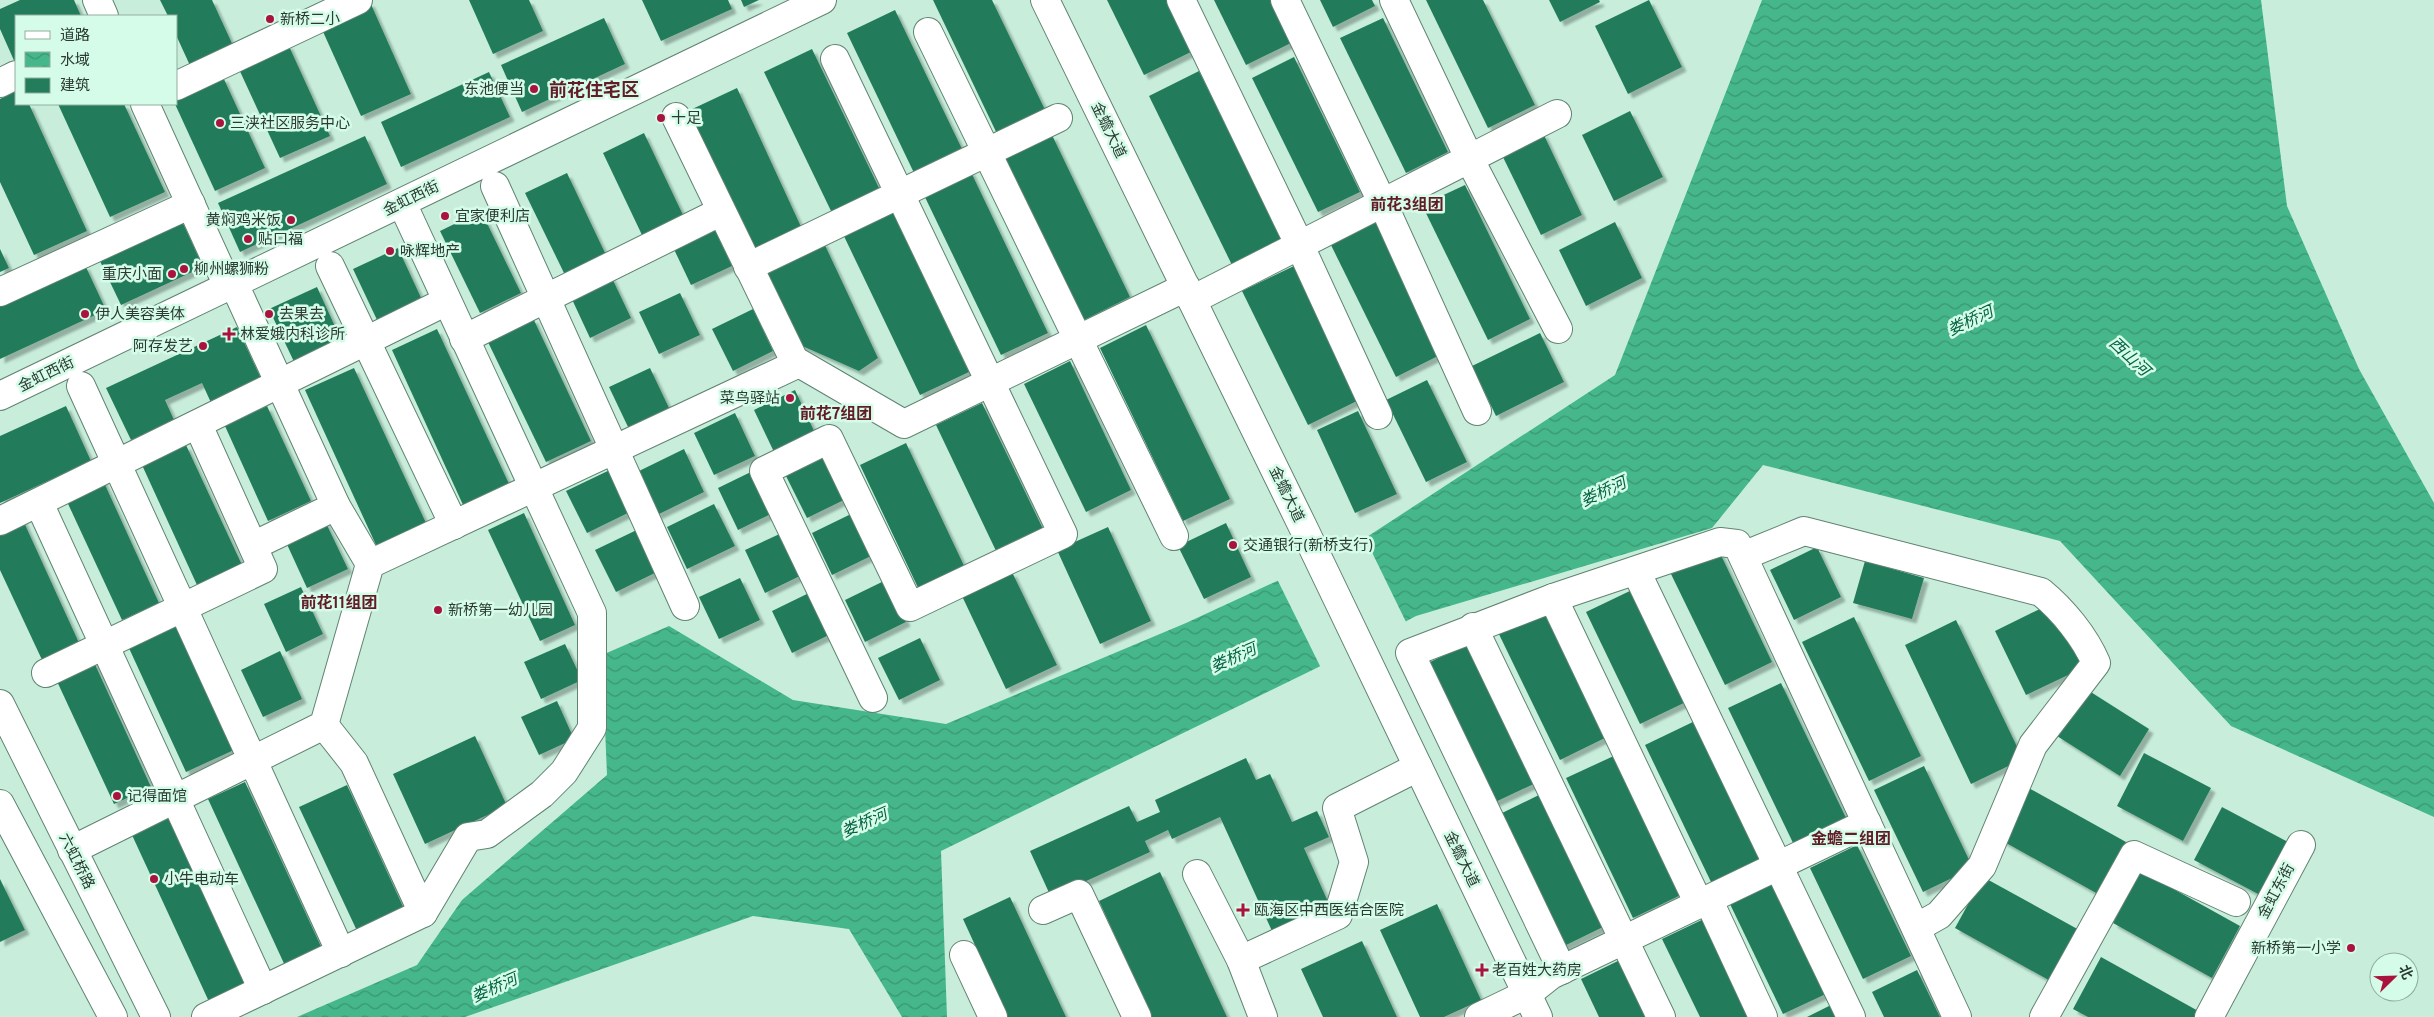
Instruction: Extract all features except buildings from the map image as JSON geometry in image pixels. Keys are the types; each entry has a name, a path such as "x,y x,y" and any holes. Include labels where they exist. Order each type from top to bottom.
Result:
{"street":[{"path":"97,0 104,15"},
{"path":"178,85 358,0"},
{"name":"金虹西街","path":"0,396 822,0"},
{"name":"金蟾大道","path":"1046,0 1378,682 1532,1005"},
{"path":"1181,0 1300,246 1378,415"},
{"path":"1285,0 1383,204 1477,410"},
{"path":"1394,0 1470,160 1558,329"},
{"path":"928,32 1174,536"},
{"path":"835,58 1063,534 910,607 829,439 764,471 873,698"},
{"path":"0,83 15,76"},
{"path":"72,850 324,725 370,564 336,506 280,385 204,233 145,105"},
{"path":"370,564 798,363 904,424 1077,340 1300,246 1557,114"},
{"path":"676,117 720,212 796,364"},
{"path":"748,267 1058,118"},
{"path":"495,186 544,299 685,606"},
{"path":"206,1017 423,913 468,837 487,834 542,794 564,772 592,728 592,613 402,203"},
{"path":"0,292 191,204"},
{"path":"464,339 720,212"},
{"path":"330,266 454,525"},
{"path":"0,521 280,385 447,301"},
{"path":"81,386 254,759 341,953"},
{"path":"46,673 263,570 198,425"},
{"path":"38,503 263,990"},
{"path":"253,546 336,506"},
{"path":"1743,556 1804,531 2041,592 2054,602 2090,649 2096,663 2033,745 1982,866 1940,915 1916,928"},
{"path":"1562,970 1410,653 1473,627 1553,598 1720,542 1738,544 1957,1017"},
{"path":"1636,571 1851,1017"},
{"path":"1553,598 1763,1017"},
{"path":"1473,627 1661,1017"},
{"name":"六虹桥路","path":"0,704 151,1006"},
{"path":"324,725 354,763 423,913"},
{"path":"1241,960 1338,915 1354,862 1337,808 1418,767"},
{"path":"0,804 112,1015"},
{"path":"1479,1017 1532,1005 1562,970 1867,823"},
{"name":"金虹东街","path":"2209,1017 2301,845"},
{"path":"2044,1017 2134,855 2236,902"},
{"path":"1197,874 1241,960 1263,1017"},
{"path":"1043,910 1079,894 1137,1017"},
{"path":"964,955 993,1017"}],"water":[{"path":"1762,0 2261,0 2287,206 2359,369 2434,503 2434,817 2231,726 2060,541 1763,465 1712,528 1416,616 1337,658 941,851 947,1017 902,1017 849,929 753,916 465,1017 297,1017 417,965 462,900 607,775 602,655 669,626 793,700 946,724 1186,623 1353,546 1615,375"}],"pier":[{"path":"1364,536 1407,624 1321,668 1277,579"}],"place":[{"name":"新桥二小","path":"270,19"},
{"name":"东池便当","path":"534,89"},
{"name":"十足","path":"661,118"},
{"name":"三浃社区服务中心","path":"220,123"},
{"name":"宜家便利店","path":"445,216"},
{"name":"黄焖鸡米饭","path":"291,220"},
{"name":"贴口福","path":"248,239"},
{"name":"咏辉地产","path":"390,251"},
{"name":"柳州螺狮粉","path":"184,269"},
{"name":"重庆小面","path":"172,274"},
{"name":"伊人美容美体","path":"85,314"},
{"name":"去果去","path":"269,314"},
{"name":"林爱娥内科诊所","path":"229,334"},
{"name":"阿存发艺","path":"203,346"},
{"name":"菜鸟驿站","path":"790,398"},
{"name":"交通银行(新桥支行)","path":"1233,545"},
{"name":"新桥第一幼儿园","path":"438,610"},
{"name":"记得面馆","path":"117,796"},
{"name":"小牛电动车","path":"154,879"},
{"name":"瓯海区中西医结合医院","path":"1243,910"},
{"name":"新桥第一小学","path":"2351,948"},
{"name":"老百姓大药房","path":"1482,970"}],"district":[{"name":"前花住宅区","path":"594,90"},
{"name":"前花3组团","path":"1407,204"},
{"name":"前花7组团","path":"836,413"},
{"name":"前花11组团","path":"339,602"},
{"name":"金蟾二组团","path":"1851,838"}],"water label":[{"name":"娄桥河","path":"1970,320"},
{"name":"西山河","path":"2130,356"},
{"name":"娄桥河","path":"1603,491"},
{"name":"娄桥河","path":"1233,657"},
{"name":"娄桥河","path":"864,822"},
{"name":"娄桥河","path":"494,987"}]}
